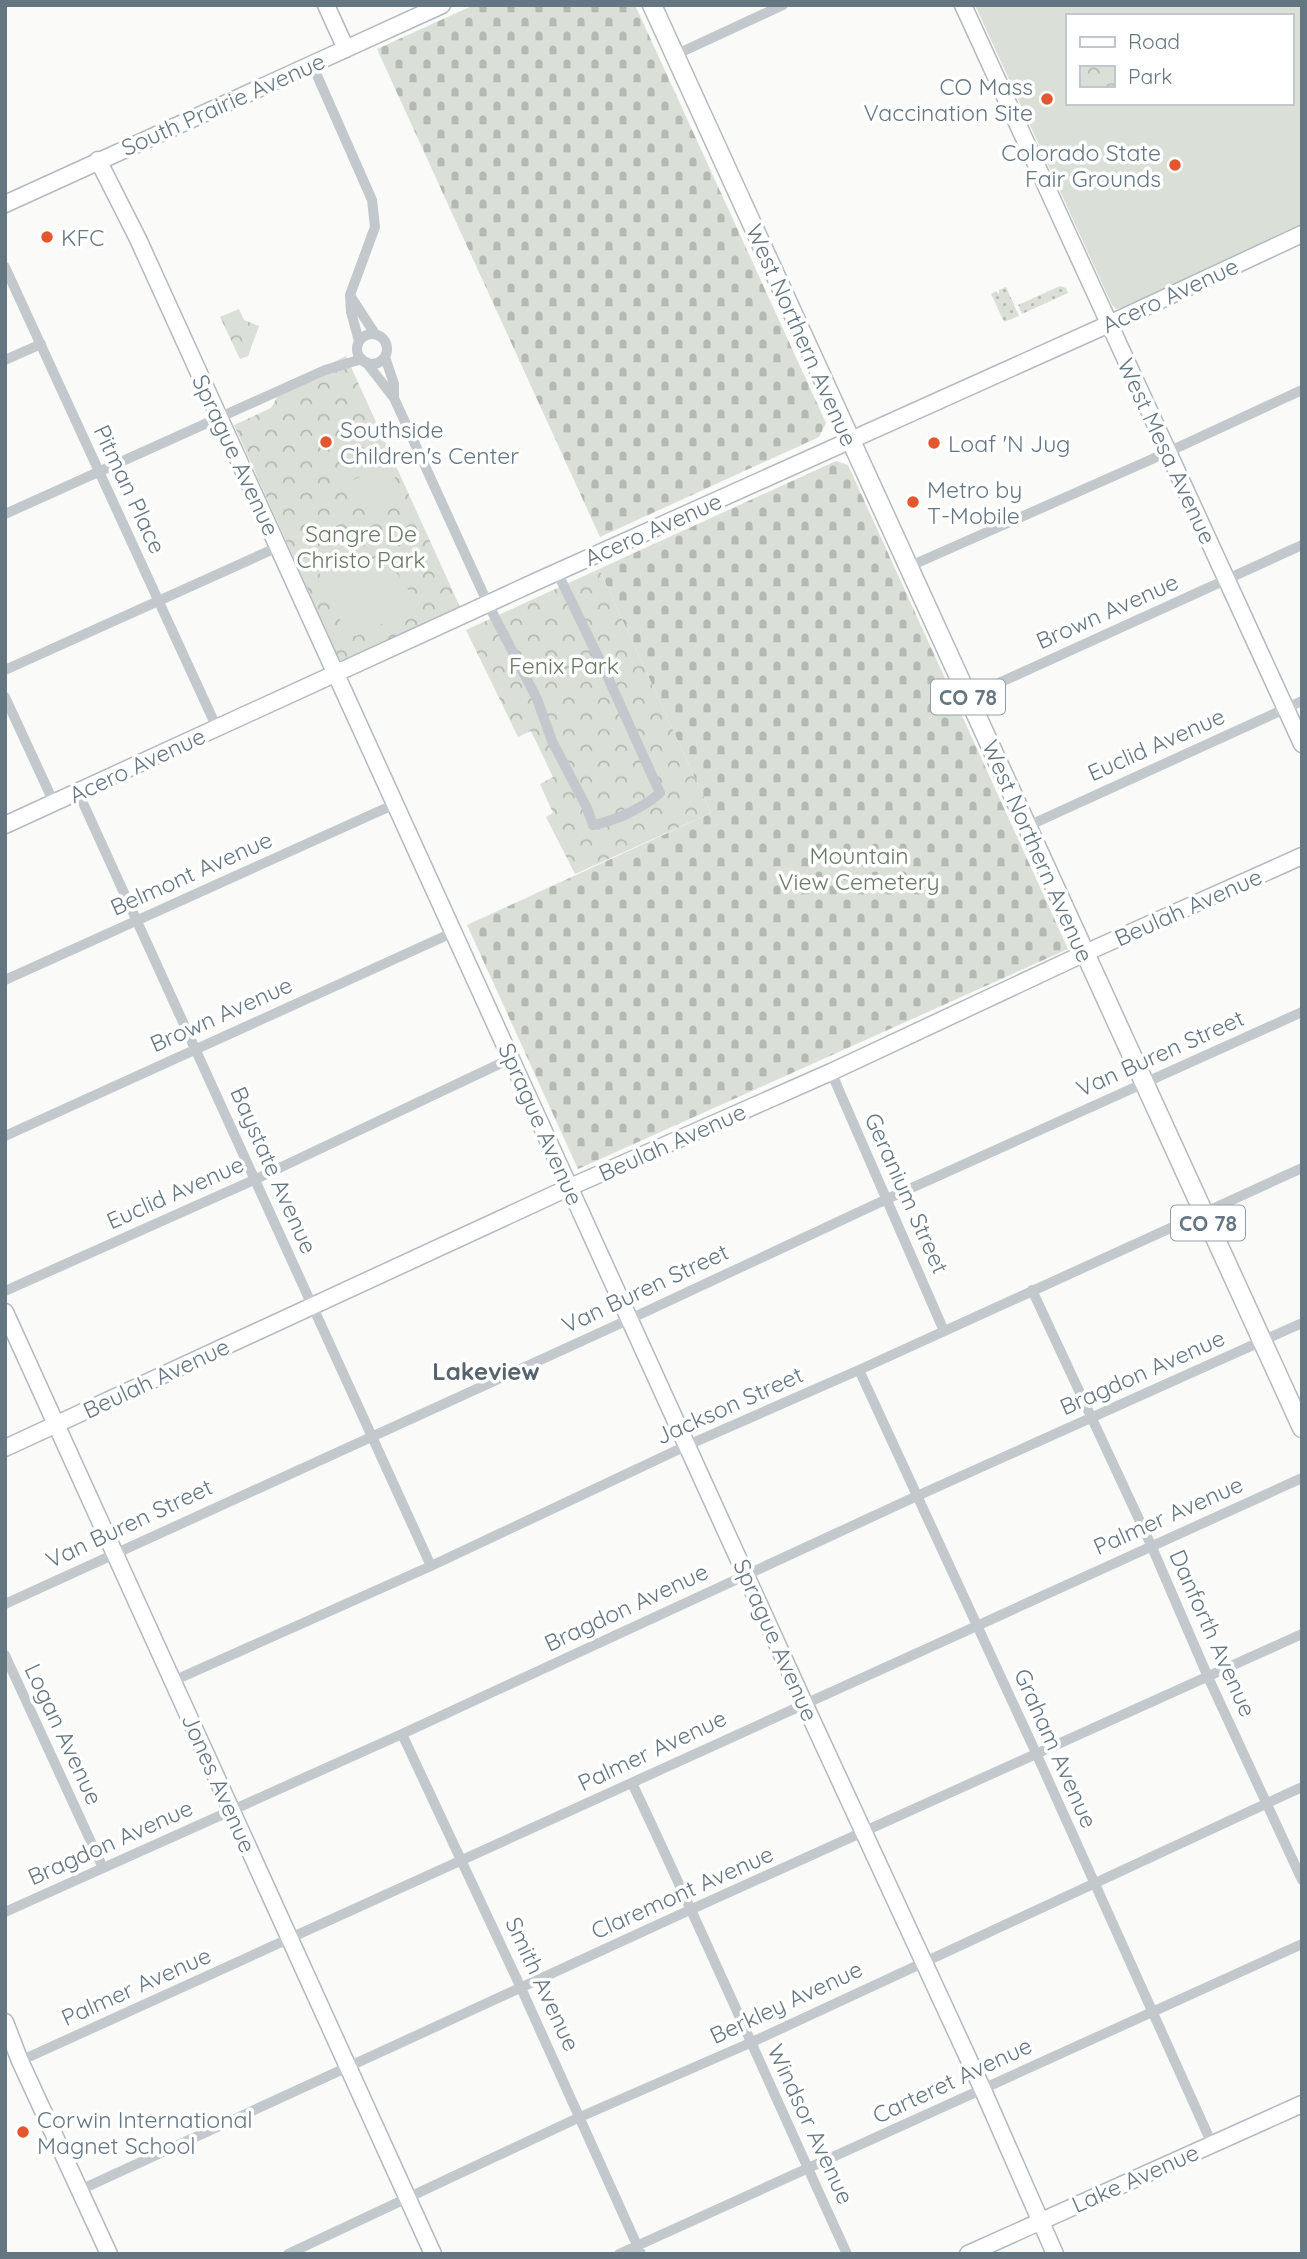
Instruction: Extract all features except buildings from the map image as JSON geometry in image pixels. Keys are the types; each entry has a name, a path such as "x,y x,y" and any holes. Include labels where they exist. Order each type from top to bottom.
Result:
{"main road":[{"name":"West Northern Avenue","path":"652,5 1302,1429"}],"street":[{"path":"326,5 346,49"},
{"name":"South Prairie Avenue","path":"5,204 442,5"},
{"path":"675,55 783,5"},
{"name":"West Mesa Avenue","path":"963,5 1302,744"},
{"path":"312,64 372,200 375,227 350,295 359,355 394,398 488,604 537,699 552,741 593,825 653,800 660,793 557,572"},
{"name":"Sprague Avenue","path":"98,160 138,239 982,2088 1055,2254"},
{"name":"Acero Avenue","path":"5,825 1302,234"},
{"name":"Pitman Place","path":"5,267 217,728"},
{"path":"350,295 375,334"},
{"path":"325,370 366,335 380,336 386,343 385,357 394,384 394,398"},
{"path":"5,360 40,344"},
{"path":"5,514 325,370 364,361 378,362 385,357"},
{"path":"908,567 1302,390"},
{"name":"Brown Avenue","path":"968,697 1302,545"},
{"path":"5,670 278,547"},
{"path":"5,697 54,803"},
{"name":"Euclid Avenue","path":"1028,826 1302,701"},
{"name":"Baystate Avenue","path":"78,792 431,1566"},
{"name":"Belmont Avenue","path":"5,981 395,804"},
{"name":"Beulah Avenue","path":"5,1448 570,1187 831,1072 1302,856"},
{"name":"Brown Avenue","path":"5,1136 454,932"},
{"name":"Van Buren Street","path":"5,1604 887,1199 1302,1012"},
{"name":"Euclid Avenue","path":"5,1291 256,1179 512,1059"},
{"name":"Geranium Street","path":"831,1072 944,1331"},
{"name":"Jackson Street","path":"173,1681 1302,1168"},
{"name":"Danforth Avenue","path":"1032,1290 1302,1880"},
{"name":"Jones Avenue","path":"5,1312 433,2254"},
{"name":"Bragdon Avenue","path":"5,1912 1302,1323"},
{"name":"Graham Avenue","path":"859,1370 1036,1753 1212,2144"},
{"name":"Palmer Avenue","path":"20,2061 1302,1478"},
{"name":"Claremont Avenue","path":"80,2190 692,1909 1302,1634"},
{"name":"Logan Avenue","path":"5,1654 103,1868"},
{"name":"Smith Avenue","path":"402,1734 462,1859 639,2250"},
{"name":"Windsor Avenue","path":"632,1783 692,1909 847,2254"},
{"name":"Berkley Avenue","path":"288,2254 580,2117 750,2043 1302,1787"},
{"name":"Carteret Avenue","path":"619,2254 639,2250 982,2088 1302,1944"},
{"path":"5,2022 20,2061 108,2254"},
{"name":"Lake Avenue","path":"968,2254 1301,2106"}],"green space":[{"path":"474,5 635,5 826,423 819,437 600,537 377,49"},
{"name":"Colorado State Fair Grounds","path":"975,5 1302,5 1302,226 1116,309"},
{"path":"1060,286 1066,288 1068,293 1022,314 1018,305"},
{"path":"1006,287 1019,316 1004,322 991,294 996,291 999,294 999,290"},
{"path":"239,309 244,320 259,326 248,356 240,359 220,317"},
{"name":"Sangre De Christo Park","path":"346,356 460,607 345,662 339,659 234,425 271,408 283,387"},
{"name":"Mountain View Cemetery","path":"836,461 848,465 1068,949 578,1169 467,925 711,813 599,569"},
{"path":"389,464 401,493 363,510 351,481"},
{"path":"355,557 385,563 407,587 417,608 356,636 346,633 317,568"},
{"name":"Fenix Park","path":"599,569 711,813 575,874 546,817 553,813 540,784 553,777 531,731 518,737 466,630"}],"place":[{"name":"CO Mass Vaccination Site","path":"1047,99"},
{"name":"Colorado State Fair Grounds","path":"1175,165"},
{"name":"KFC","path":"47,237"},
{"name":"Southside Children's Center","path":"326,442"},
{"name":"Loaf 'N Jug","path":"934,443"},
{"name":"Metro by T-Mobile","path":"913,502"},
{"name":"Corwin International Magnet School","path":"23,2132"}],"district":[{"name":"Lakeview","path":"486,1371"}]}
